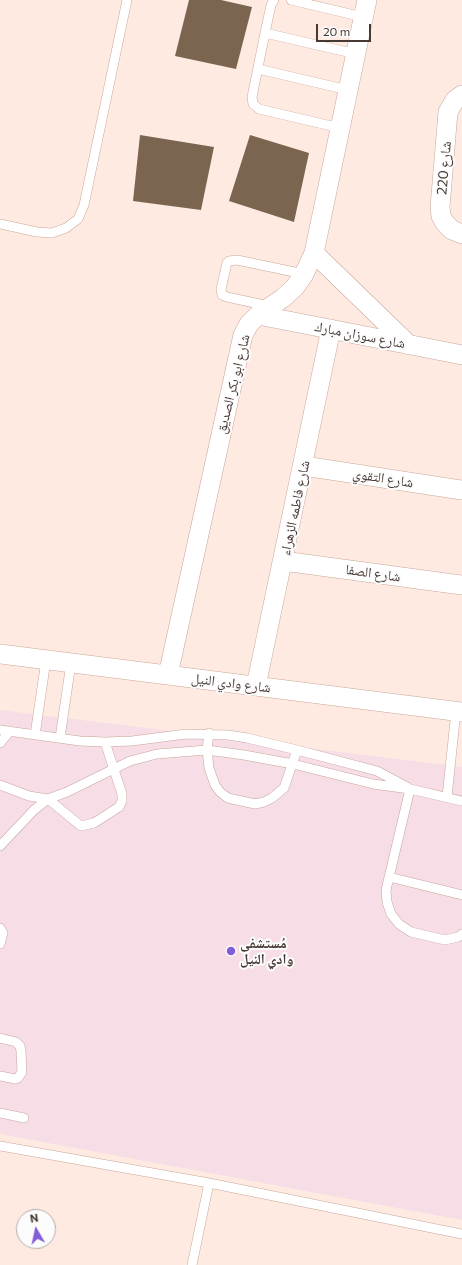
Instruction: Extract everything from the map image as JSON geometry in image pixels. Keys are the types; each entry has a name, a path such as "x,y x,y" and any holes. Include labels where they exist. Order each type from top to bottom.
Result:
{"street":[{"name":"شارع ابو بكر الصديق","path":"168,675 243,335 249,324 295,287 304,274 314,253 365,9"},
{"name":"شارع 220","path":"461,95 451,106 448,112 440,207 441,216 445,223 452,230 462,234"},
{"path":"314,253 409,344"},
{"name":"شارع سوزان مبارك","path":"264,311 331,329 462,355"},
{"name":"شارع فاطمه الزهراء","path":"256,686 304,466 331,329"},
{"name":"شارع التقوي","path":"304,466 462,490"},
{"name":"شارع الصفا","path":"283,561 462,584"},
{"name":"شارع وادي النيل","path":"0,654 459,711"}],"lane":[{"path":"0,224 37,232 52,233 66,228 78,219 84,205 127,0"},
{"path":"274,0 271,5 252,97 253,104 256,107 340,128"},
{"path":"291,0 365,9"},
{"path":"265,33 356,54"},
{"path":"258,69 348,90"},
{"path":"264,311 222,294 221,289 227,263 229,261 237,260 304,274"},
{"path":"35,735 46,660"},
{"path":"60,738 71,663"},
{"path":"446,797 459,711"},
{"path":"0,730 105,742 132,741 186,734 209,733 247,738 377,771 410,789"},
{"path":"0,743 10,731"},
{"path":"209,733 207,750 212,777 220,792 228,798 255,804 264,802 279,793 284,788 297,750"},
{"path":"0,786 29,796 48,799 81,826 94,823 119,807 122,801 122,794 105,742"},
{"path":"0,846 34,810 48,799 67,792 130,761 157,754 207,750 244,755 293,764 373,784 410,789 462,801"},
{"path":"410,789 386,890 387,902 391,914 399,924 411,932 445,940 458,937 462,934"},
{"path":"389,877 462,895"},
{"path":"0,928 3,933 0,944"},
{"path":"0,1038 16,1042 20,1046 22,1072 18,1078 15,1079 0,1076"},
{"path":"0,1113 24,1118"},
{"path":"0,1146 209,1183 462,1234"},
{"path":"192,1265 209,1183"}],"shaded area":[{"name":"مُستشفى وادي النيل","path":"0,710 462,767 462,1220 0,1134"}],"building":[{"path":"189,0 221,0 252,7 236,69 175,56"},
{"path":"140,135 214,147 201,210 133,201"},
{"path":"250,135 309,153 294,222 229,201"}],"place":[{"name":"مُستشفى وادي النيل","path":"231,951"}]}
